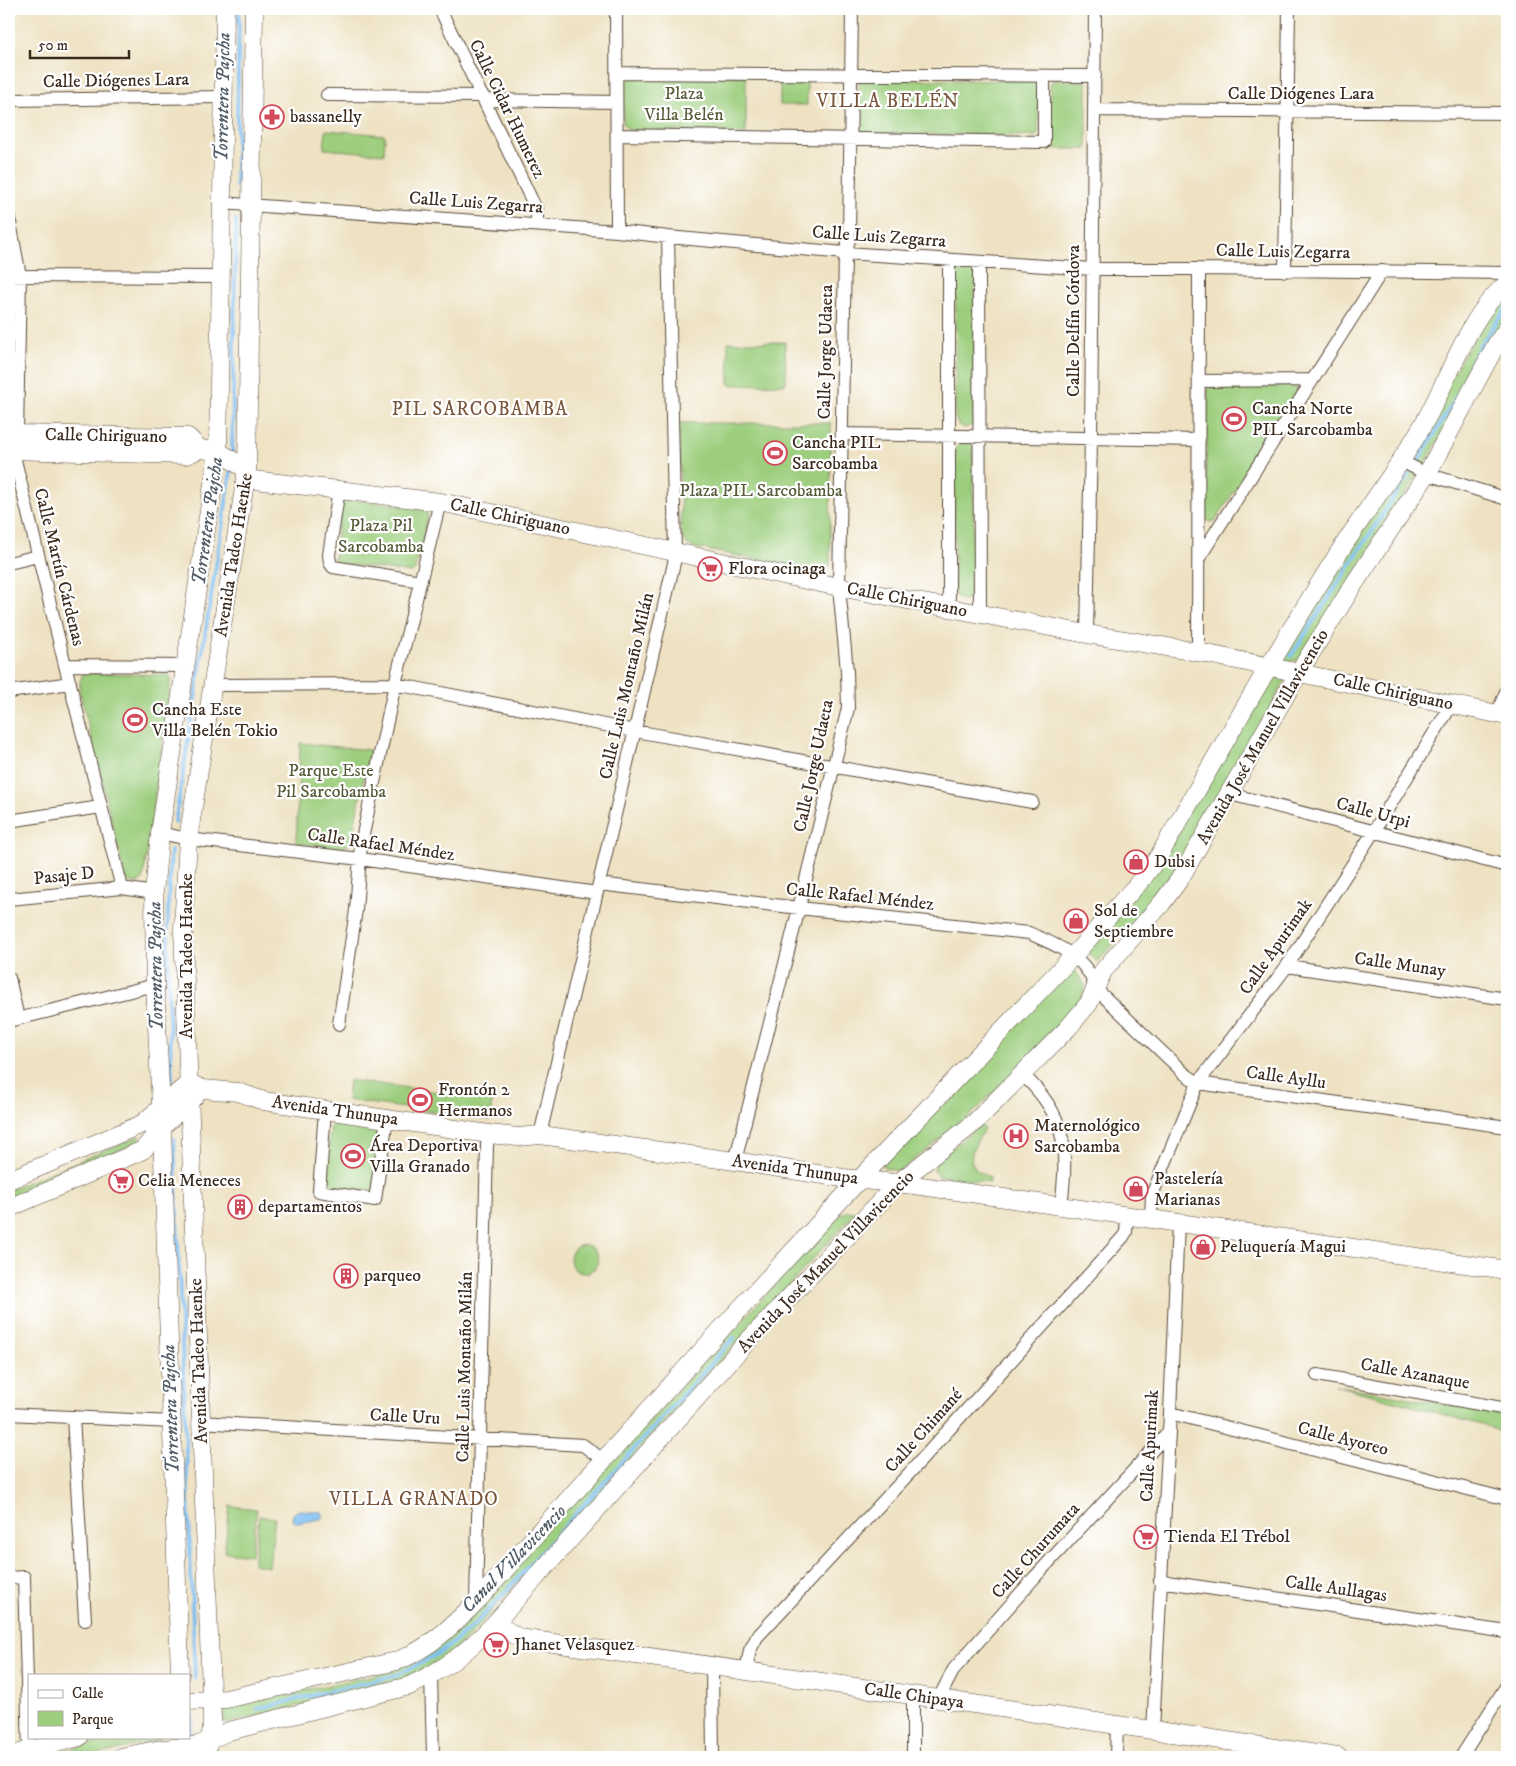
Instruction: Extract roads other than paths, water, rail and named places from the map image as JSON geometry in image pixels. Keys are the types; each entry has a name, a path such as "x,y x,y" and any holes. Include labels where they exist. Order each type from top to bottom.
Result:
{"main road":[{"name":"Avenida Tadeo Haenke","path":"180,1674 162,1127 155,985 154,893 186,666 235,464 221,277 225,9"},
{"name":"Avenida Tadeo Haenke","path":"205,1757 212,1719 212,1700 200,1422 194,1091 183,928 185,838 214,685 235,464 250,204 254,9"},
{"name":"Avenida José Manuel Villavicencio","path":"190,1701 232,1698 397,1661 414,1654 454,1624 476,1602 858,1180 1073,956 1143,878 1159,856 1268,667 1333,561 1424,423 1481,313 1507,284"},
{"name":"Avenida José Manuel Villavicencio","path":"121,1757 199,1745 229,1731 409,1686 455,1660 495,1623 746,1343 898,1182 974,1124 1068,1028 1089,1003 1103,972 1162,903 1179,880 1299,672 1354,584 1427,474 1507,329"},
{"name":"Calle Chiriguano","path":"13,442 188,438 200,448 235,464 339,489 440,502 838,587 1087,634 1198,652 1502,715"},
{"path":"9,1180 142,1124 160,1107 194,1091"},
{"path":"9,1208 144,1150 194,1091"},
{"name":"Avenida Thunupa","path":"194,1091 238,1092 264,1101 489,1134 518,1137 540,1135 858,1180 898,1182 1507,1270"},
{"name":"Calle Chipaya","path":"495,1623 519,1638 1338,1757"},
{"path":"9,1756 75,1738"}],"street":[{"name":"Calle Cidar Humerez","path":"440,9 484,98 536,211 537,225"},
{"path":"616,9 617,231"},
{"name":"Calle Jorge Udaeta","path":"734,1161 800,908 848,708 847,671 838,587 845,253 849,240 852,9"},
{"name":"Calle Delfín Córdova","path":"1087,634 1095,9"},
{"path":"1285,271 1289,9"},
{"path":"616,73 1095,76"},
{"path":"617,135 1044,142 1044,76"},
{"path":"327,95 616,102"},
{"name":"Calle Diógenes Lara","path":"9,100 223,97"},
{"name":"Calle Diógenes Lara","path":"1095,110 1507,113"},
{"name":"Calle Luis Zegarra","path":"221,203 617,231 845,253 1092,269 1507,273"},
{"name":"Calle Martín Cárdenas","path":"9,217 14,276 13,442 15,460 122,888"},
{"name":"Calle Luis Montaño Milán","path":"540,1135 675,552 668,237"},
{"path":"949,260 949,608"},
{"path":"980,262 980,614"},
{"path":"1198,652 1199,269"},
{"path":"1199,558 1382,271"},
{"path":"14,276 221,277"},
{"path":"1199,381 1312,380"},
{"path":"842,434 1199,440"},
{"path":"1400,460 1427,474 1507,499"},
{"path":"339,489 329,555 330,563 333,567 421,581"},
{"path":"339,1024 356,910 361,844 395,684 440,502"},
{"path":"9,563 38,556"},
{"path":"65,665 186,666"},
{"path":"9,692 70,683"},
{"path":"214,685 395,684 834,768 1032,802"},
{"path":"1502,715 1507,689"},
{"name":"Calle Apurimak","path":"1151,1218 1152,1195 1198,1083 1287,966 1374,832 1452,704"},
{"name":"Calle Urpi","path":"1230,794 1507,866"},
{"path":"9,821 101,808"},
{"name":"Calle Rafael Méndez","path":"163,834 598,889 800,908 1030,933 1073,956 1090,973 1095,988"},
{"path":"122,888 154,893"},
{"name":"Pasaje D","path":"9,899 122,888"},
{"name":"Calle Munay","path":"1287,966 1507,999"},
{"path":"9,978 14,1020 155,985"},
{"name":"Calle Ayllu","path":"1095,988 1185,1074 1198,1083 1507,1127"},
{"path":"1023,1075 1038,1089 1050,1105 1059,1124 1064,1164 1061,1205"},
{"path":"325,1110 319,1191 376,1200 387,1118"},
{"name":"Calle Luis Montaño Milán","path":"476,1602 487,1145 489,1134"},
{"name":"Calle Chimané","path":"746,1671 750,1650 757,1637 916,1467 1124,1237 1127,1215"},
{"name":"Calle Apurimak","path":"1153,1730 1178,1223"},
{"name":"Calle Azanaque","path":"1317,1375 1507,1409"},
{"name":"Calle Ayoreo","path":"1170,1413 1507,1499"},
{"path":"9,1414 172,1422"},
{"path":"73,1417 85,1620"},
{"name":"Calle Uru","path":"200,1422 583,1445 603,1460"},
{"name":"Calle Churumata","path":"938,1700 954,1669 1034,1578 1169,1432"},
{"path":"9,1578 24,1577 28,1716"},
{"name":"Calle Aullagas","path":"1160,1581 1507,1632"},
{"path":"712,1666 712,1757"},
{"path":"431,1675 433,1757"},
{"path":"1461,1757 1507,1685"},
{"path":"912,1696 913,1757"},
{"path":"1116,1757 1117,1725"},
{"path":"29,1738 29,1751"}],"water":[{"path":"299,1510 321,1512 323,1516 321,1519 298,1523 292,1520 293,1514"}],"waterway":[{"name":"Torrentera Pajcha","path":"236,186 239,9"},
{"name":"Torrentera Pajcha","path":"232,453 236,220"},
{"path":"1418,461 1457,396 1479,347 1507,307"},
{"name":"Torrentera Pajcha","path":"175,823 232,465"},
{"path":"1291,656 1408,475"},
{"name":"Torrentera Pajcha","path":"171,851 168,994 172,1080"},
{"name":"Torrentera Pajcha","path":"174,1139 195,1679"},
{"name":"Canal Villavicencio","path":"257,1709 397,1675 444,1650 474,1625 508,1589 734,1338"},
{"name":"Torrentera Pajcha","path":"190,1732 192,1716"}],"place":[{"name":"bassanelly","path":"272,117"},
{"name":"Cancha Norte PIL Sarcobamba","path":"1234,419"},
{"name":"Cancha PIL Sarcobamba","path":"775,453"},
{"name":"Flora ocinaga","path":"710,569"},
{"name":"Cancha Este Villa Belén Tokio","path":"135,720"},
{"name":"Dubsi","path":"1136,862"},
{"name":"Sol de Septiembre","path":"1076,921"},
{"name":"Frontón 2 Hermanos","path":"420,1100"},
{"name":"Maternológico Sarcobamba","path":"1016,1136"},
{"name":"Área Deportiva Villa Granado","path":"353,1156"},
{"name":"Celia Meneces","path":"121,1181"},
{"name":"Pastelería Marianas","path":"1136,1189"},
{"name":"departamentos","path":"240,1207"},
{"name":"Peluquería Magui","path":"1203,1247"},
{"name":"parqueo","path":"346,1276"},
{"name":"Tienda El Trébol","path":"1146,1537"},
{"name":"Jhanet Velasquez","path":"496,1645"}],"district":[{"name":"VILLA BELÉN","path":"888,101"},
{"name":"PIL SARCOBAMBA","path":"480,409"},
{"name":"VILLA GRANADO","path":"414,1499"}],"park label":[{"name":"Plaza Villa Belén","path":"684,104"},
{"name":"Plaza PIL Sarcobamba","path":"761,491"},
{"name":"Plaza Pil Sarcobamba","path":"381,536"},
{"name":"Parque Este Pil Sarcobamba","path":"331,781"}]}
